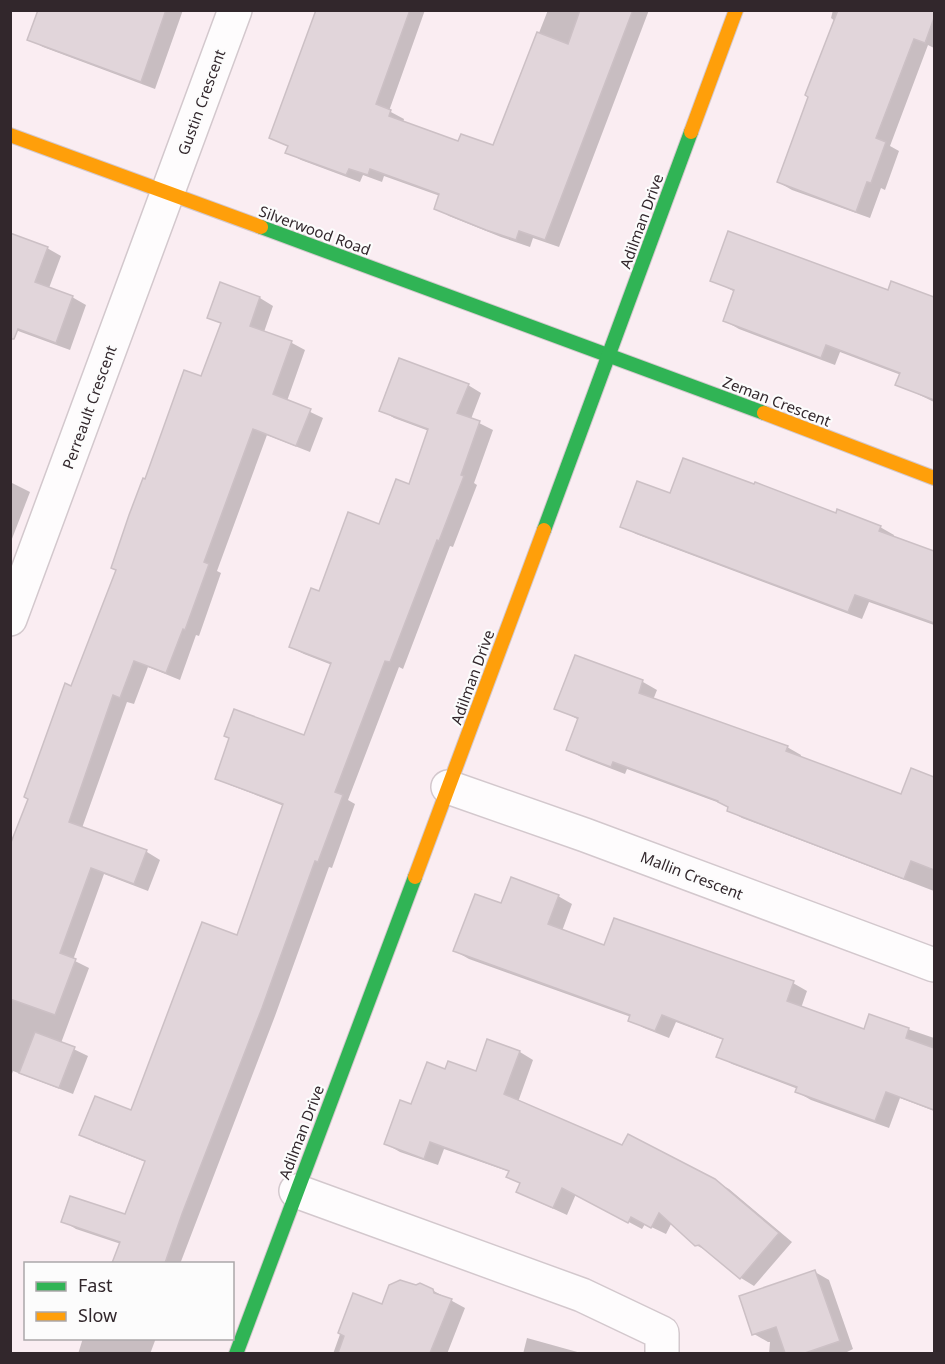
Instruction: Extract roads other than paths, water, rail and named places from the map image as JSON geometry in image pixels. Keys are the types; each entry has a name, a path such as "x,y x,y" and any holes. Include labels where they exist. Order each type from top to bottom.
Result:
{"street":[{"name":"Gustin Crescent","path":"167,194 235,10"},
{"name":"Adilman Drive","path":"236,1353 736,10"},
{"name":"Silverwood Road","path":"10,135 544,331 608,357"},
{"name":"Perreault Crescent","path":"10,619 167,194"},
{"name":"Zeman Crescent","path":"608,357 679,381 934,478"},
{"name":"Mallin Crescent","path":"448,787 585,835 934,965"},
{"path":"296,1191 582,1295 662,1334 662,1353"}]}
